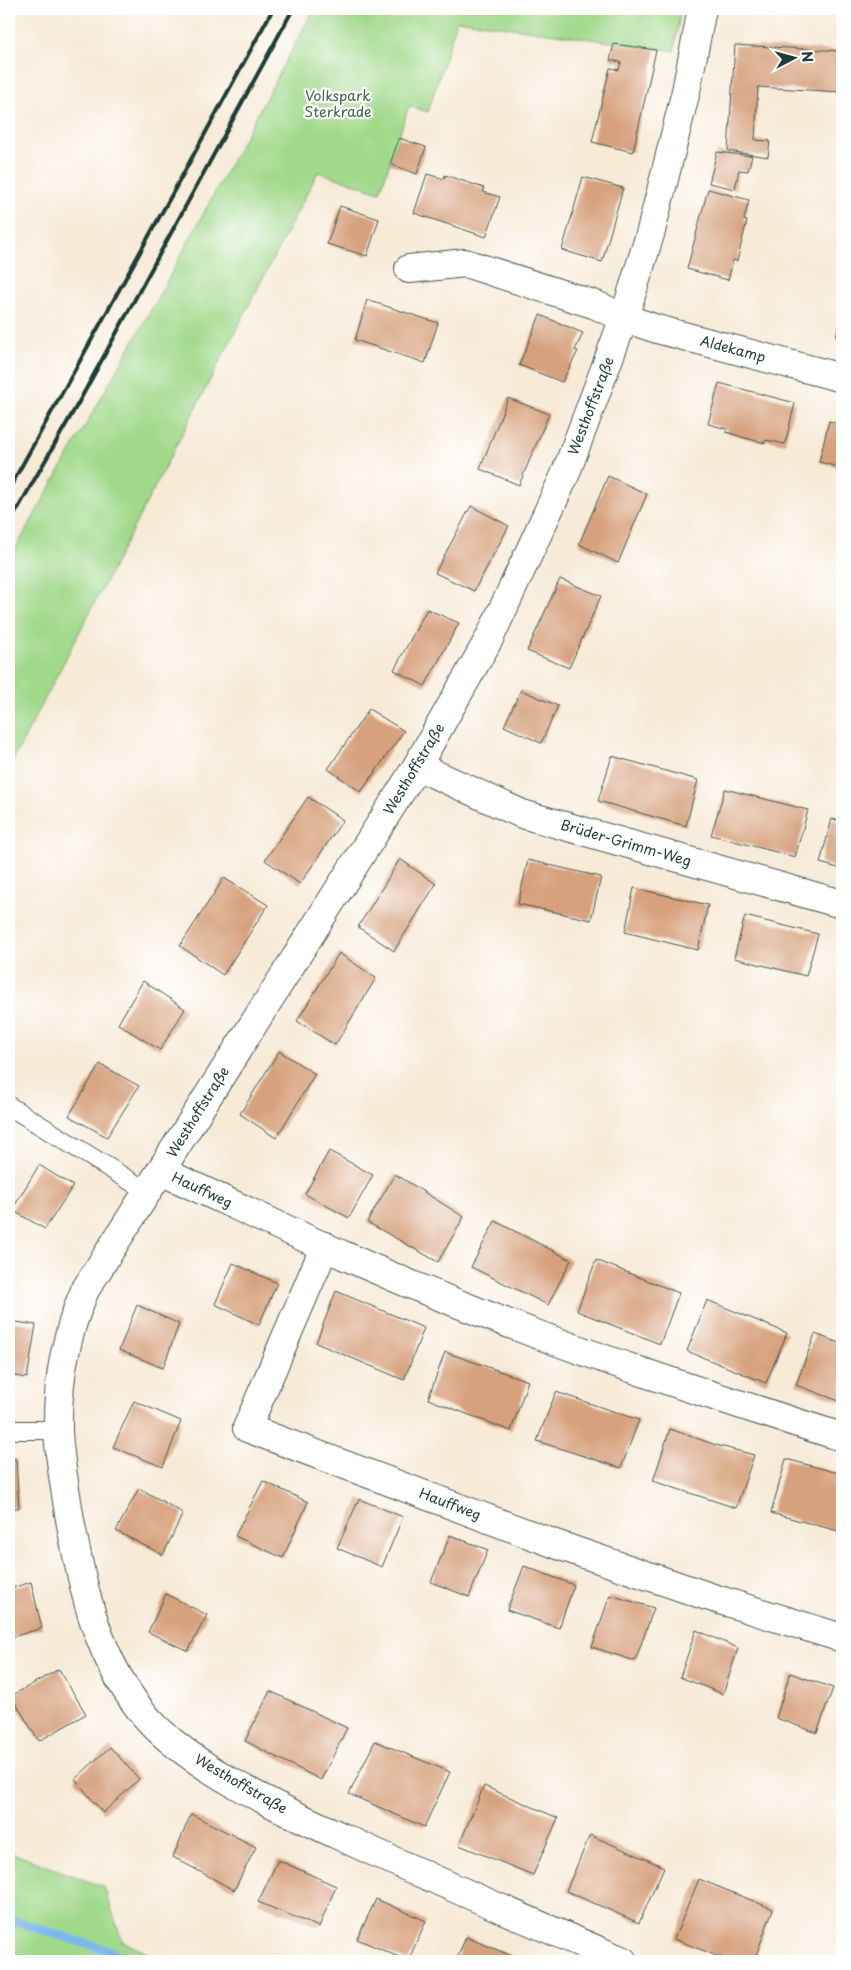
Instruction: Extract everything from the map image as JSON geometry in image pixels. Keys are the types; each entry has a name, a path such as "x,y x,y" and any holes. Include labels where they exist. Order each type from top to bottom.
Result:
{"street":[{"name":"Westhoffstraße","path":"623,1961 398,1863 280,1808 210,1769 183,1750 148,1719 124,1687 103,1649 81,1579 58,1430 60,1380 75,1313 86,1290 417,766 489,639 518,578 565,476 624,318 653,222 686,91 702,9"},
{"path":"409,269 465,263 596,305 624,318"},
{"name":"Aldekamp","path":"624,318 657,329 842,378"},
{"name":"Brüder-Grimm-Weg","path":"417,766 522,814 842,904"},
{"name":"Hauffweg","path":"154,1182 325,1246 463,1306 573,1347 684,1387 842,1437"},
{"name":"Hauffweg","path":"325,1246 247,1428 558,1545 707,1596 842,1638"}],"lane":[{"path":"9,1106 154,1182"},
{"path":"9,1430 58,1430"}],"green space":[{"name":"Volkspark Sterkrade","path":"314,9 681,9 674,51 457,20 428,112 409,106 380,192 318,172 9,768 9,560 155,303"},
{"path":"9,1852 104,1887 122,1941 164,1961 9,1961"}],"building":[{"path":"614,44 656,50 633,152 592,142 610,68 619,70 621,62 610,60"},
{"path":"735,45 842,51 842,92 758,87 755,140 770,141 768,157 728,151"},
{"path":"399,138 426,147 417,174 390,164"},
{"path":"717,152 752,156 748,171 739,170 735,189 709,183"},
{"path":"427,174 444,179 445,175 484,188 483,192 500,197 486,237 414,213"},
{"path":"583,177 623,188 602,262 562,250"},
{"path":"708,189 749,200 744,220 747,221 737,261 733,260 728,280 687,269"},
{"path":"340,206 379,219 367,256 327,244"},
{"path":"367,300 438,323 425,363 355,340"},
{"path":"540,315 583,333 575,350 578,351 562,382 519,365"},
{"path":"842,317 842,339 836,337"},
{"path":"719,383 795,403 785,444 766,440 765,443 745,438 726,432 727,429 708,424"},
{"path":"508,398 549,414 519,485 480,469"},
{"path":"829,421 842,425 842,468 819,462"},
{"path":"608,476 647,494 618,563 579,544"},
{"path":"471,506 509,526 474,591 435,573"},
{"path":"560,579 601,596 569,668 527,651"},
{"path":"427,609 459,623 425,686 394,670"},
{"path":"521,690 558,706 541,743 504,726"},
{"path":"369,709 404,731 361,792 328,769"},
{"path":"612,756 698,780 686,826 598,801"},
{"path":"725,789 808,810 795,857 711,835"},
{"path":"308,797 343,820 300,884 265,860"},
{"path":"832,819 842,821 842,869 820,863"},
{"path":"400,859 436,884 394,951 358,927"},
{"path":"528,860 601,877 591,920 518,904"},
{"path":"224,878 268,905 223,975 180,946"},
{"path":"634,888 708,905 698,950 625,932"},
{"path":"745,916 818,934 806,976 734,958"},
{"path":"339,953 376,978 335,1045 297,1021"},
{"path":"143,981 185,1009 160,1050 118,1024"},
{"path":"279,1051 315,1074 276,1138 240,1114"},
{"path":"100,1064 139,1086 107,1137 69,1116"},
{"path":"329,1151 373,1175 349,1218 305,1194"},
{"path":"39,1165 73,1186 45,1229 12,1210"},
{"path":"395,1174 464,1217 438,1262 367,1222"},
{"path":"495,1221 571,1260 548,1305 471,1267"},
{"path":"596,1260 679,1293 660,1344 577,1311"},
{"path":"233,1263 277,1283 259,1325 215,1304"},
{"path":"336,1291 424,1328 404,1380 316,1343"},
{"path":"707,1300 787,1333 766,1383 687,1351"},
{"path":"137,1305 179,1324 163,1368 119,1350"},
{"path":"9,1321 36,1325 27,1378 9,1375"},
{"path":"815,1334 842,1344 842,1402 796,1385"},
{"path":"445,1352 528,1381 511,1431 428,1399"},
{"path":"556,1392 639,1420 621,1468 537,1441"},
{"path":"134,1401 181,1421 163,1467 113,1447"},
{"path":"670,1429 716,1445 754,1455 736,1508 653,1481"},
{"path":"9,1459 16,1459 19,1508 9,1508"},
{"path":"786,1459 842,1474 842,1532 771,1513"},
{"path":"263,1481 308,1502 283,1558 235,1536"},
{"path":"139,1488 183,1513 163,1555 116,1531"},
{"path":"359,1499 403,1517 382,1567 337,1548"},
{"path":"450,1535 488,1550 469,1597 431,1582"},
{"path":"524,1566 574,1585 559,1628 507,1610"},
{"path":"31,1582 42,1628 9,1638 9,1589"},
{"path":"166,1594 207,1615 188,1651 148,1632"},
{"path":"610,1595 654,1608 635,1661 592,1647"},
{"path":"696,1630 738,1648 723,1694 680,1677"},
{"path":"59,1669 86,1714 39,1741 11,1696"},
{"path":"790,1673 833,1688 817,1733 776,1718"},
{"path":"270,1691 347,1728 321,1780 245,1741"},
{"path":"375,1741 450,1772 424,1827 349,1794"},
{"path":"110,1747 139,1779 103,1813 75,1779"},
{"path":"484,1786 558,1818 533,1875 459,1845"},
{"path":"191,1814 256,1847 234,1890 173,1857"},
{"path":"590,1835 664,1867 639,1923 566,1891"},
{"path":"278,1860 336,1886 319,1927 258,1902"},
{"path":"699,1879 773,1909 754,1961 730,1961 674,1939"},
{"path":"376,1899 426,1921 408,1961 357,1939"},
{"path":"466,1937 517,1958 515,1961 456,1961"}],"waterway":[{"path":"9,1919 115,1953 129,1961"}],"railway":[{"path":"9,489 273,9"},
{"path":"9,524 80,400 293,9"}]}
